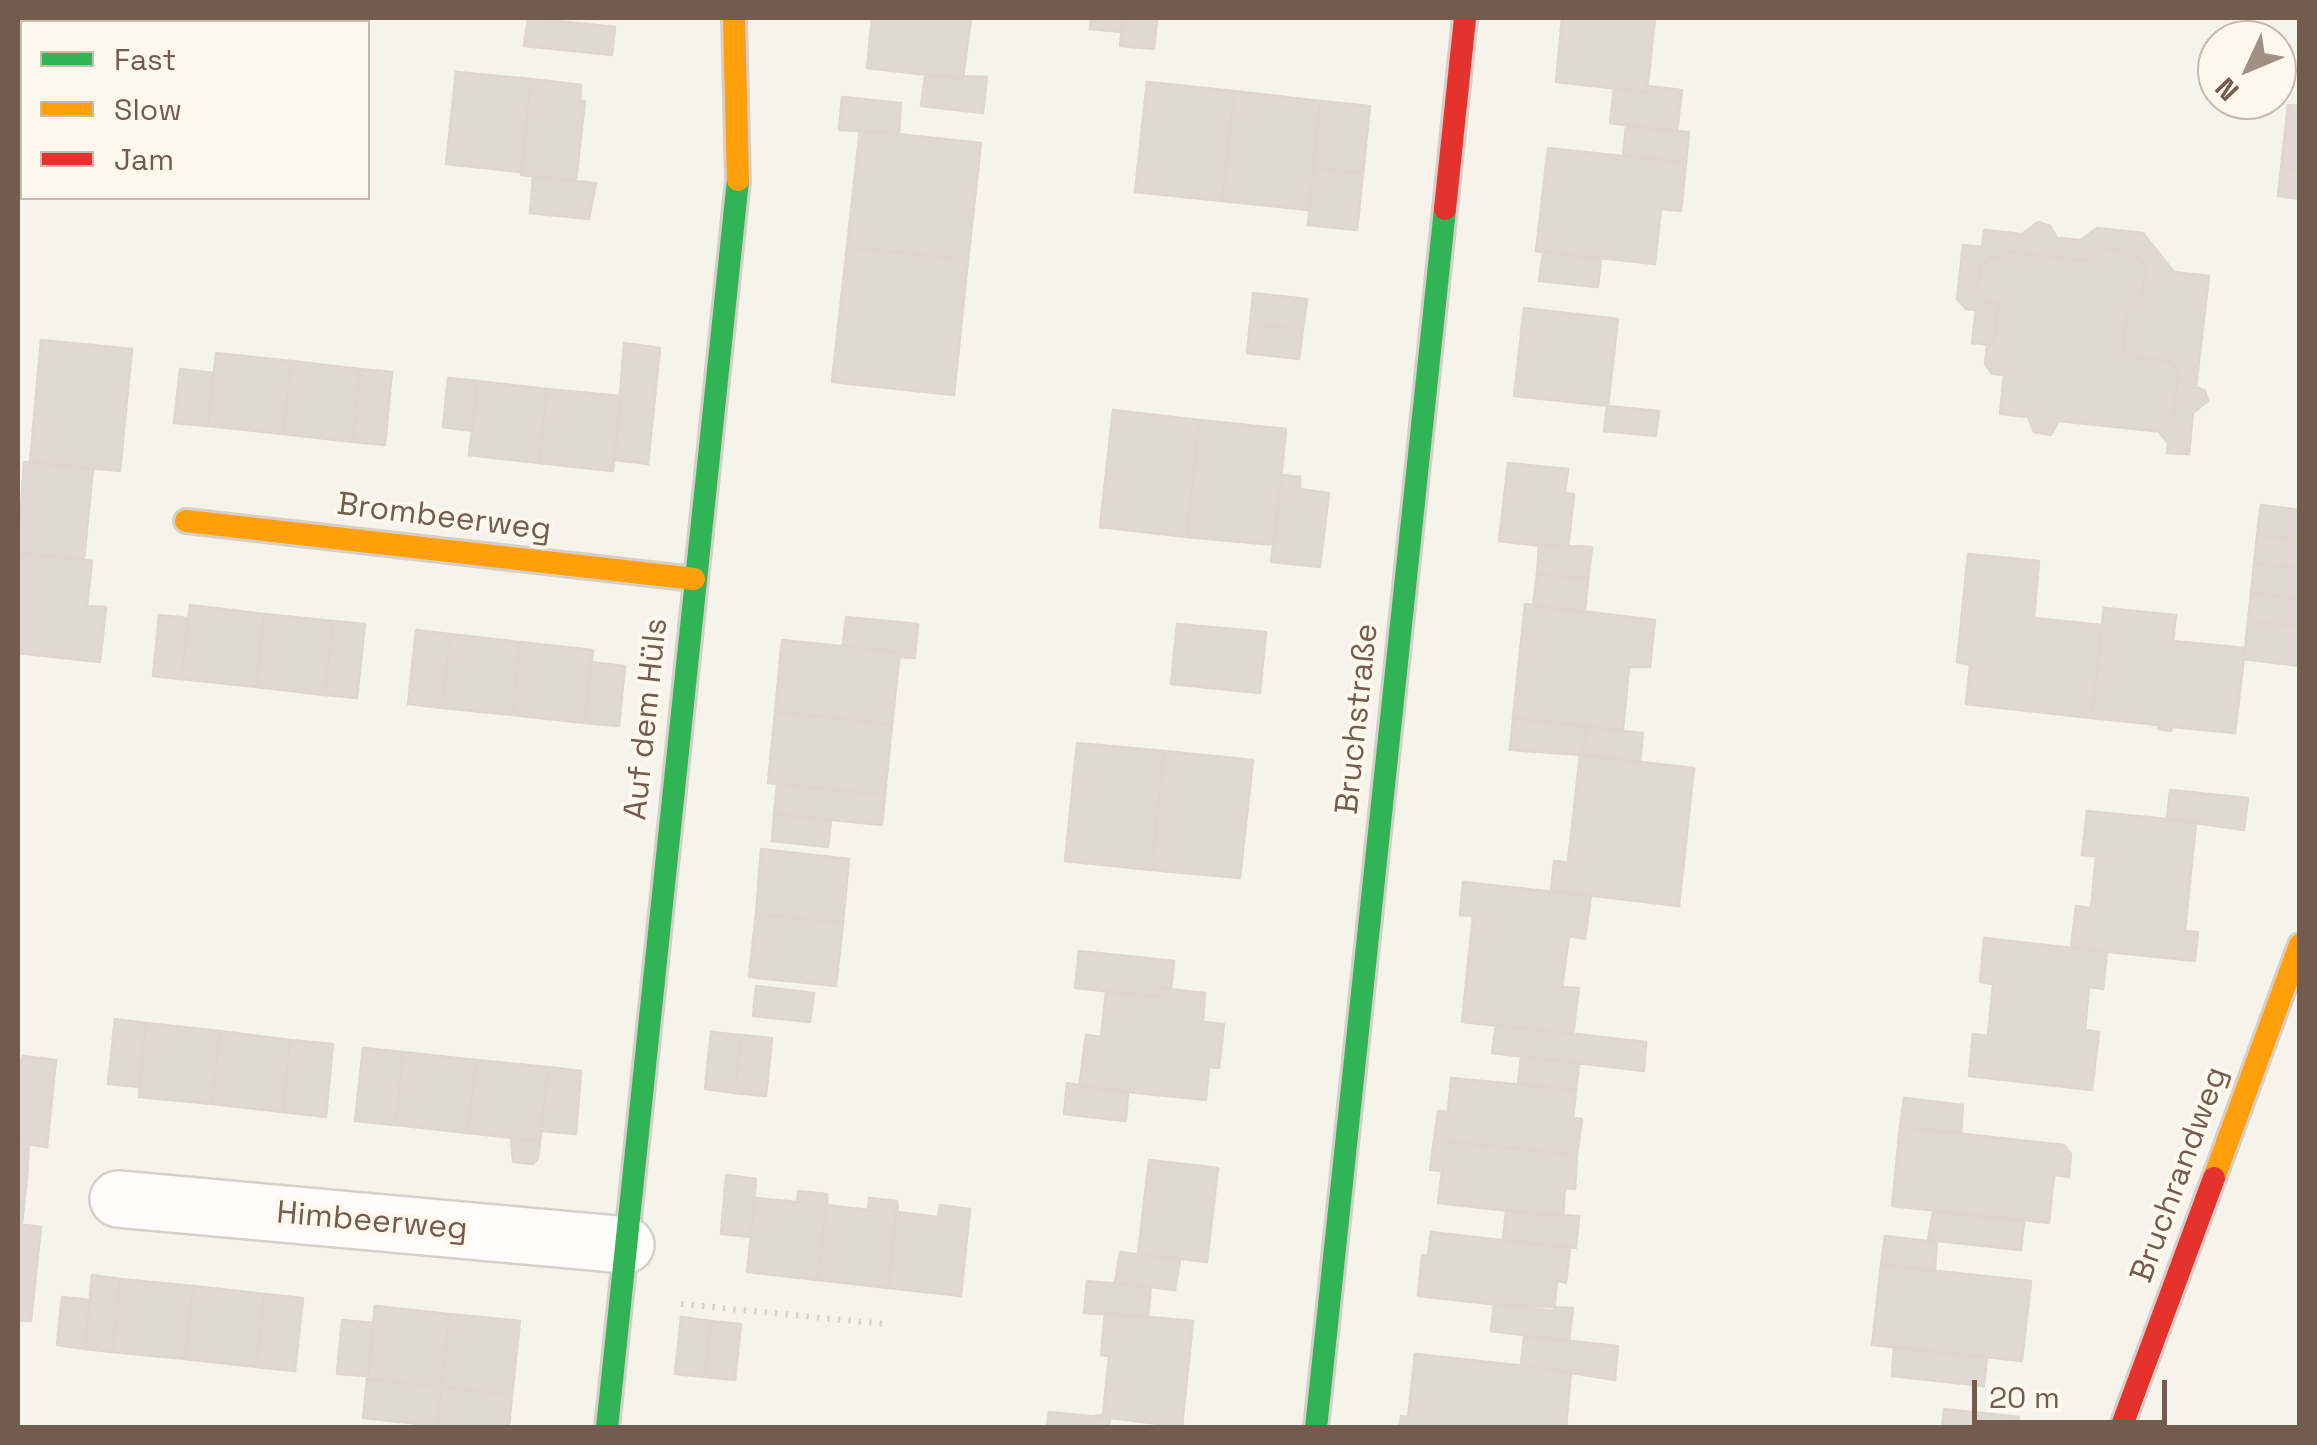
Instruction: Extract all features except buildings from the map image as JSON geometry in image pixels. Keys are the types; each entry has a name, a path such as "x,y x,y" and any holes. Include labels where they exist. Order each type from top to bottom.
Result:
{"street":[{"name":"Auf dem Hüls","path":"607,1428 741,153 734,18"},
{"name":"Bruchstraße","path":"1316,1428 1465,18"},
{"name":"Brombeerweg","path":"186,521 694,580"},
{"name":"Bruchrandweg","path":"2121,1428 2300,945"},
{"name":"Himbeerweg","path":"118,1199 626,1245"}],"path":[{"path":"620,1299 884,1324"}],"traffic: fast":[{"path":"607,1428 738,180"},
{"path":"1316,1428 1445,209"}],"traffic: slow":[{"path":"734,18 738,180"},
{"path":"186,521 694,579"},
{"path":"2214,1178 2300,945"}],"traffic: jam":[{"path":"1445,209 1465,18"},
{"path":"2121,1428 2214,1178"}]}
